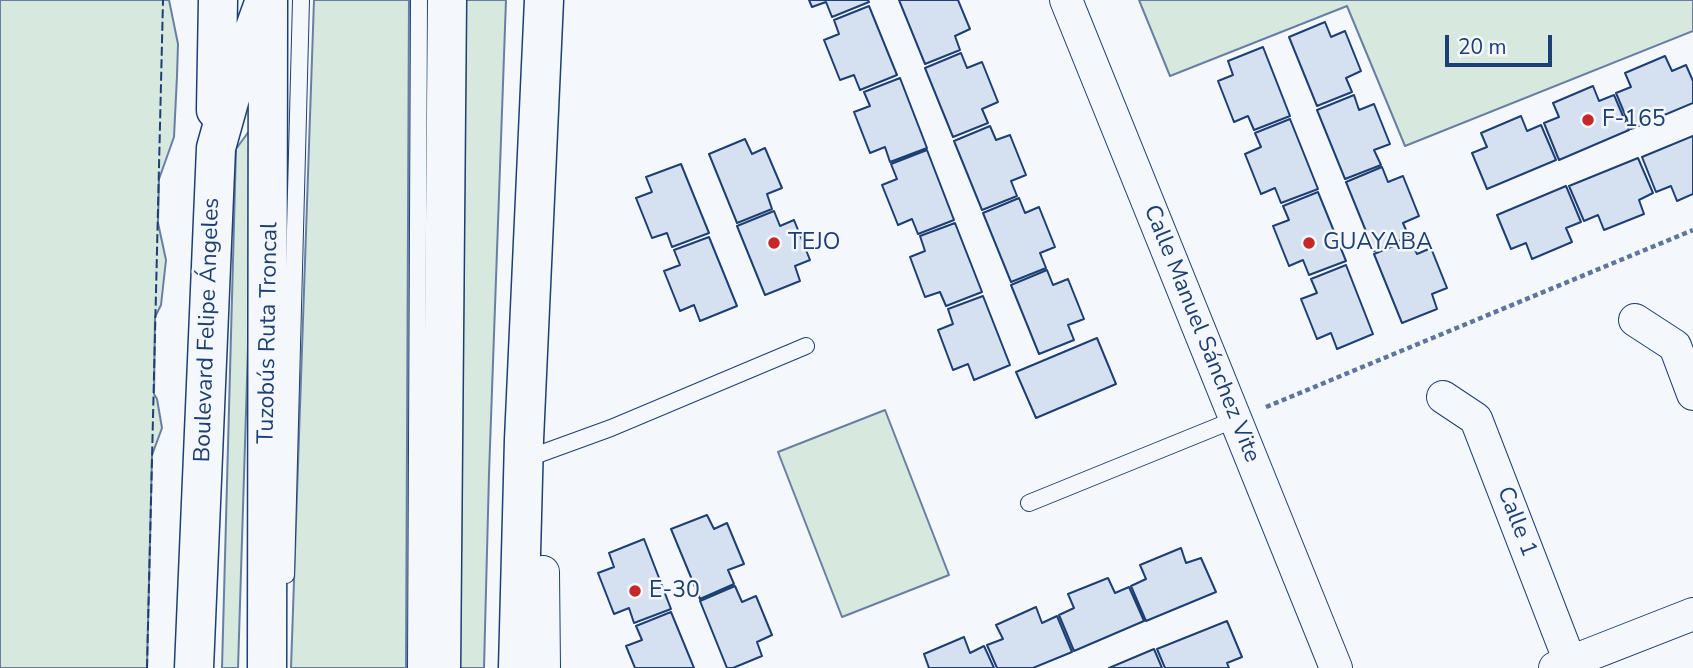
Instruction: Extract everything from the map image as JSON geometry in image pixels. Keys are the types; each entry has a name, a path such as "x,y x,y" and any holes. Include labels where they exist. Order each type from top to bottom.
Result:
{"main road":[{"path":"216,148 218,0"},
{"name":"Boulevard Felipe Ángeles","path":"194,668 216,148 230,98 267,0"},
{"name":"Boulevard Felipe Ángeles","path":"267,0 267,668"},
{"path":"441,668 447,0"},
{"path":"518,668 524,440 544,0"}],"street":[{"name":"Calle Manuel Sánchez Vite","path":"1066,0 1336,668"},
{"path":"1635,320 1675,346 1693,394"},
{"name":"Calle 1","path":"1443,397 1476,419 1563,665"},
{"path":"543,572 544,668"},
{"path":"1563,665 1693,614"}],"lane":[{"name":"Tuzobús Ruta Troncal","path":"286,584 301,0"},
{"path":"416,668 419,0"},
{"path":"524,440 534,456 611,428 806,346"},
{"path":"1029,503 1236,419"}],"path":[{"path":"1236,419 1693,230"}],"shaded area":[{"path":"0,0 169,0 178,44 177,76 174,137 159,179 158,223 166,260 161,305 155,317 154,394 162,428 152,455 147,668 0,668"},
{"path":"314,0 409,0 406,668 291,668"},
{"path":"466,0 506,0 484,668 460,668"},
{"path":"1139,0 1693,0 1693,31 1405,146 1347,6 1170,76"},
{"path":"255,123 238,668 222,668 236,149"},
{"path":"885,410 949,575 842,617 778,452"}],"building":[{"path":"809,0 869,2 832,17 826,2 812,7"},
{"path":"899,0 958,0 970,29 955,36 960,50 925,64"},
{"path":"869,6 897,75 860,90 854,75 840,80 824,40 839,34 834,20"},
{"path":"1325,22 1331,37 1345,31 1361,71 1346,78 1352,92 1317,106 1289,37"},
{"path":"1263,47 1290,116 1254,130 1248,116 1234,122 1218,81 1233,75 1228,61"},
{"path":"961,53 967,68 982,62 998,102 982,109 988,123 953,137 925,68"},
{"path":"1665,56 1672,71 1686,65 1693,81 1693,103 1631,129 1616,93 1631,87 1625,73"},
{"path":"900,78 927,148 890,162 885,147 870,153 854,112 870,106 864,92"},
{"name":"F-165","path":"1593,86 1599,101 1614,95 1629,130 1559,160 1544,123 1559,117 1553,103"},
{"path":"1354,95 1359,110 1374,104 1390,144 1374,150 1381,165 1345,179 1317,110"},
{"path":"1521,116 1527,131 1541,125 1556,160 1487,189 1472,153 1487,147 1481,133"},
{"path":"1290,119 1318,189 1281,203 1275,188 1261,194 1245,154 1261,147 1255,133"},
{"path":"990,126 996,140 1010,135 1026,175 1011,181 1017,196 982,210 954,141"},
{"path":"1693,136 1693,194 1677,201 1671,186 1656,192 1642,157"},
{"path":"745,139 752,154 765,148 782,188 767,194 772,209 737,223 709,154"},
{"path":"927,150 954,220 918,234 912,219 898,225 882,185 897,179 891,164"},
{"path":"1638,158 1653,193 1639,200 1644,214 1604,230 1598,215 1584,221 1569,186"},
{"path":"681,164 709,233 672,247 667,233 652,238 636,198 652,192 646,177"},
{"path":"1382,167 1388,182 1403,176 1419,216 1403,223 1409,237 1374,251 1346,182"},
{"path":"1566,186 1581,222 1566,228 1572,242 1532,259 1526,243 1511,249 1497,215"},
{"name":"GUAYABA","path":"1318,192 1346,261 1309,275 1303,260 1289,266 1273,226 1289,220 1283,206"},
{"path":"1019,198 1025,213 1039,207 1055,247 1040,253 1046,268 1011,282 983,213"},
{"name":"TEJO","path":"774,211 780,226 794,220 810,260 795,266 800,281 765,295 737,226"},
{"path":"955,223 982,292 946,306 940,292 925,297 910,257 925,251 920,236"},
{"path":"709,237 737,306 700,321 694,305 680,311 664,271 680,265 674,250"},
{"path":"1410,239 1417,254 1431,248 1447,288 1432,294 1437,309 1402,323 1374,254"},
{"path":"1346,265 1373,334 1337,349 1331,333 1317,339 1301,299 1317,293 1311,279"},
{"path":"1047,270 1053,285 1068,279 1084,319 1068,325 1074,340 1039,354 1011,285"},
{"path":"983,296 1010,365 974,380 968,364 953,370 938,330 953,324 948,309"},
{"path":"1097,338 1116,384 1036,418 1016,372"},
{"path":"707,515 714,529 727,523 744,564 728,570 734,584 700,599 671,529"},
{"name":"E-30","path":"644,539 671,609 634,623 629,608 614,614 598,573 614,567 609,553"},
{"path":"1181,548 1186,563 1201,558 1216,592 1146,621 1131,586 1146,579 1140,565"},
{"path":"1108,578 1115,593 1129,587 1144,621 1074,651 1059,615 1074,608 1068,594"},
{"path":"735,586 742,602 756,596 772,635 757,642 762,656 727,668 700,601"},
{"path":"1036,607 1042,623 1057,616 1072,652 1033,668 997,668 987,645 1003,639 996,625"},
{"path":"671,612 694,668 635,668 626,646 642,640 636,626"},
{"path":"1227,621 1242,657 1227,663 1229,668 1165,668 1157,649"},
{"path":"964,637 970,653 984,646 994,668 929,668 924,654"},
{"path":"1154,649 1162,668 1109,668"}],"fence":[{"path":"147,668 163,0"}],"place":[{"name":"F-165","path":"1588,120"},
{"name":"TEJO","path":"774,243"},
{"name":"GUAYABA","path":"1309,243"},
{"name":"E-30","path":"635,591"}]}
